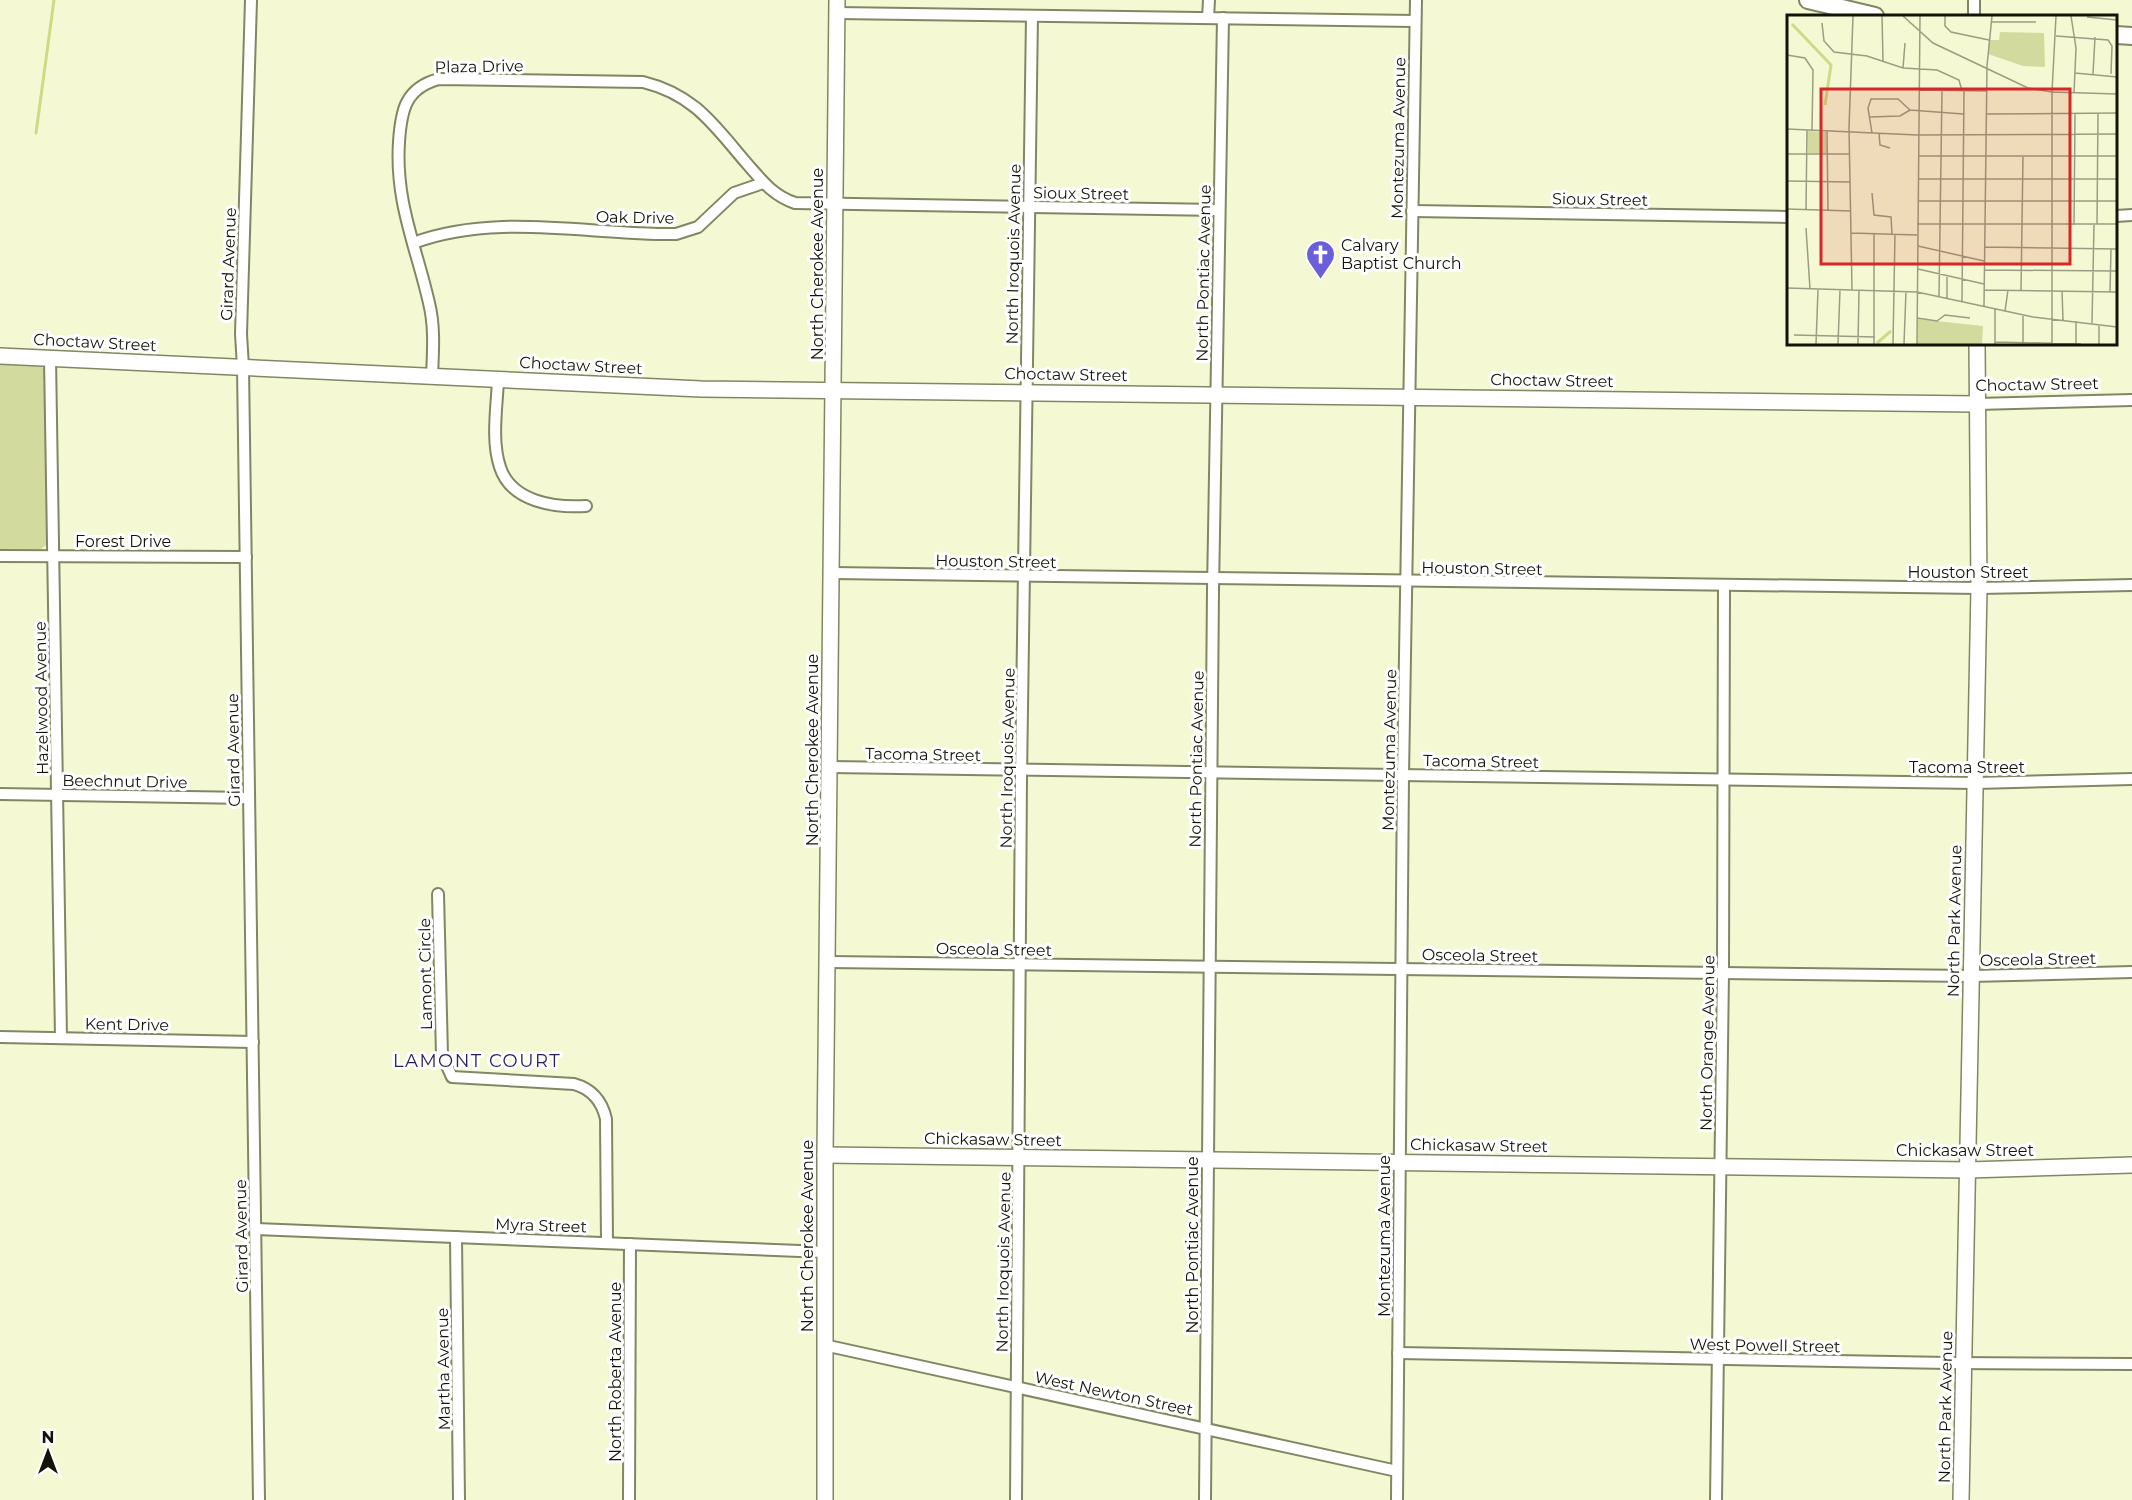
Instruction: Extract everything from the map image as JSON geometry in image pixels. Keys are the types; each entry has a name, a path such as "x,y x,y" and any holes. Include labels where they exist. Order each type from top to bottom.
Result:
{"main road":[{"path":"1808,0 1871,15"},
{"path":"2117,35 2132,36"}],"street":[{"name":"Girard Avenue","path":"251,0 241,334 259,1500"},
{"path":"1208,18 1209,0"},
{"name":"Montezuma Avenue","path":"1397,1500 1403,775 1416,0"},
{"path":"837,6 1032,16 1415,21"},
{"name":"North Cherokee Avenue","path":"825,1500 825,1155 837,6"},
{"name":"North Iroquois Avenue","path":"1016,1500 1021,771 1032,16"},
{"name":"North Pontiac Avenue","path":"1205,1500 1213,579 1223,18"},
{"name":"Plaza Drive","path":"432,376 432,316 402,202 399,180 400,119 409,98 427,82 439,79 643,82 661,86 683,97 703,112 763,183"},
{"path":"763,183 775,193 795,202 835,204"},
{"name":"Oak Drive","path":"413,243 450,232 489,227 676,234 698,227 734,194 763,183"},
{"name":"Sioux Street","path":"835,204 1219,210"},
{"name":"Sioux Street","path":"1412,211 1787,216"},
{"path":"2117,216 2132,215"},
{"name":"North Park Avenue","path":"1961,1500 1979,588 1977,345"},
{"name":"Choctaw Street","path":"0,356 701,389 1977,404 2132,400"},
{"name":"Hazelwood Avenue","path":"50,358 55,556 60,1038"},
{"path":"498,380 498,455 500,469 509,483 520,493 551,505 586,506"},
{"name":"Forest Drive","path":"0,556 246,557"},
{"name":"Houston Street","path":"831,573 1979,588 2132,585"},
{"name":"North Orange Avenue","path":"1716,1500 1723,972 1724,585"},
{"name":"Tacoma Street","path":"830,767 1976,783 2132,779"},
{"name":"Beechnut Drive","path":"0,794 249,798"},
{"name":"Lamont Circle","path":"438,894 442,1055 452,1077 574,1084 586,1088 595,1096 603,1106 606,1119 607,1243"},
{"name":"Osceola Street","path":"828,962 1971,976 2132,972"},
{"name":"Kent Drive","path":"0,1037 253,1042"},
{"name":"Chickasaw Street","path":"825,1155 1968,1170 2132,1165"},
{"name":"Myra Street","path":"256,1229 825,1252"},
{"name":"Martha Avenue","path":"456,1237 459,1500"},
{"name":"North Roberta Avenue","path":"629,1500 630,1244"},
{"name":"West Newton Street","path":"824,1345 1397,1471"},
{"name":"West Powell Street","path":"1398,1353 1963,1364 2132,1364"}],"green space":[{"path":"0,362 39,364 45,370 48,544 41,549 0,550"}],"waterway":[{"path":"36,133 54,0"}],"place":[{"name":"Calvary Baptist Church","path":"1320,280"}],"district":[{"name":"LAMONT COURT","path":"477,1061"}]}
